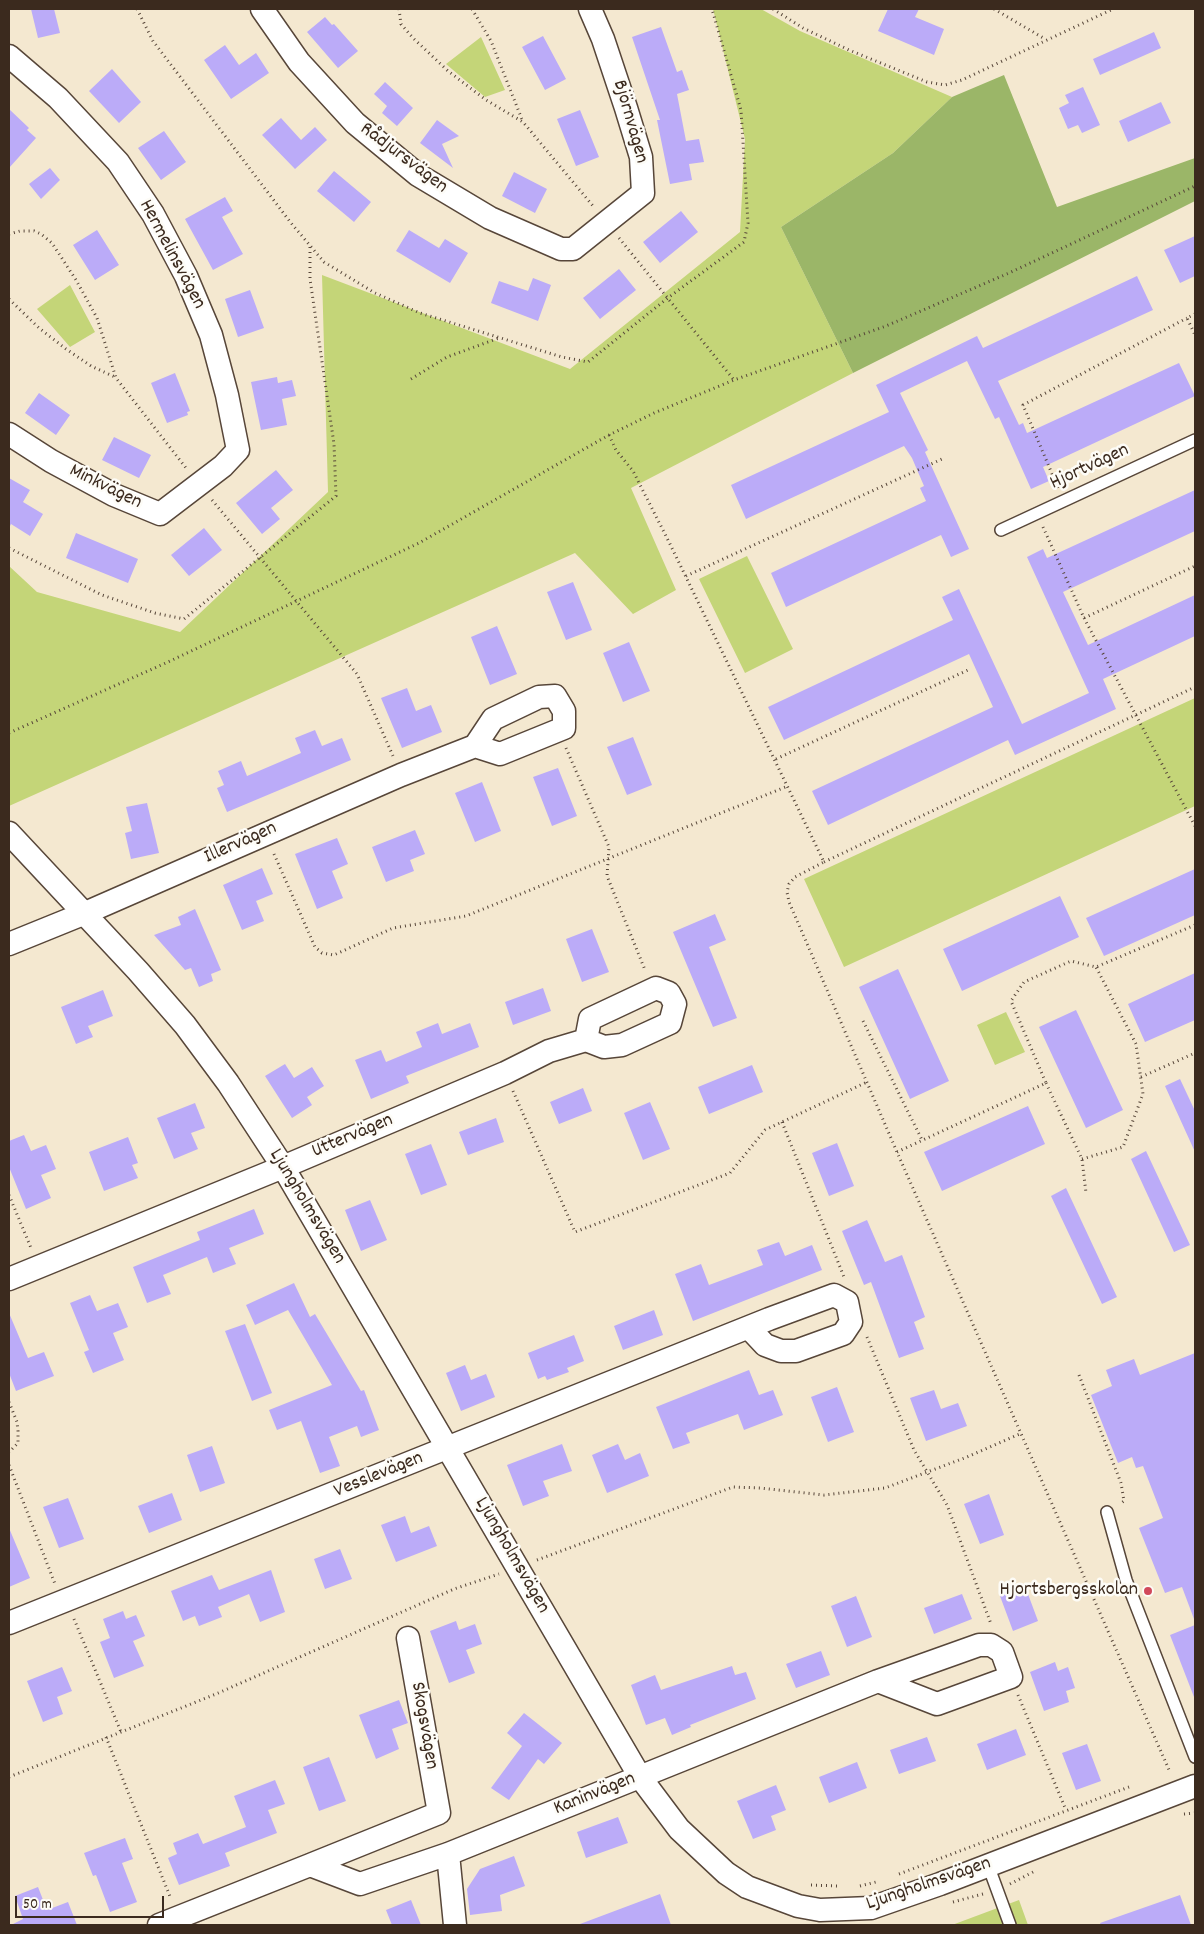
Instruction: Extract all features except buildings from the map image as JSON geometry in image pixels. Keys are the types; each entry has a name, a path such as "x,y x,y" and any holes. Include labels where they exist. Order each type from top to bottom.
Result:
{"street":[{"name":"Rådjursvägen","path":"262,9 299,62 355,123 418,175 490,218 561,249 574,249 607,223"},
{"name":"Björnvägen","path":"590,9 603,39 626,108 641,157 644,180 643,193 607,223"},
{"name":"Hermelinsvägen","path":"9,56 58,98 118,162 153,214 186,276 211,335 227,395 238,450 199,485"},
{"name":"Minkvägen","path":"9,434 51,461 114,495 160,514 199,485"},
{"path":"555,696 564,712 564,728 500,754 475,746 493,719 539,697 555,696"},
{"name":"Illervägen","path":"9,944 83,914 401,775 475,746"},
{"name":"Ljungholmsvägen","path":"9,833 185,1025 228,1083 283,1167 640,1778 679,1829 726,1873 747,1887 798,1906 820,1910 871,1908 1195,1786"},
{"path":"656,988 669,993 675,1004 670,1023 622,1045 604,1047 586,1040 590,1019 656,988"},
{"name":"Uttervägen","path":"9,1279 283,1167 505,1073 549,1051 586,1040"},
{"name":"Vesslevägen","path":"9,1624 834,1295 849,1312"},
{"path":"750,1328 764,1345 780,1351 796,1351 811,1348 843,1334 849,1312"},
{"name":"Skogsvägen","path":"310,1865 439,1813 408,1638"},
{"name":"Kaninvägen","path":"310,1865 360,1884 448,1854 878,1681 979,1645 992,1645"},
{"path":"878,1681 937,1704 1010,1677 1002,1652 992,1645"},
{"path":"448,1854 455,1925"},
{"path":"169,1921 310,1865"}],"lane":[{"name":"Hjortvägen","path":"1001,530 1195,440"},
{"path":"1107,1512 1126,1580 1195,1757"},
{"path":"988,1865 1010,1925"}],"path":[{"path":"399,9 401,24 448,71 486,100 523,122"},
{"path":"472,9 495,50 523,122 734,380"},
{"path":"773,9 803,28 849,50 936,85 950,85 962,80 1045,39 1113,9"},
{"path":"994,9 1045,39"},
{"path":"9,734 299,602 419,543 609,435 734,380 886,326 1009,272 1195,186"},
{"path":"9,234 20,231 34,231 52,243 76,280 97,318 116,378 199,485 299,602 357,674 401,775"},
{"path":"9,548 102,595 155,613 184,619 336,496 334,444 310,279 310,245"},
{"path":"9,299 39,328 66,349 92,366 116,378"},
{"path":"1063,501 1024,405 1195,314"},
{"path":"1187,318 1195,336"},
{"path":"411,379 447,357 499,338"},
{"path":"609,435 616,450 633,471 686,576 824,862"},
{"path":"686,576 942,459"},
{"path":"1037,513 1084,618 1195,826"},
{"path":"1084,618 1195,566"},
{"path":"775,760 968,670"},
{"path":"1170,1772 897,1152 787,892 788,884 794,877 1195,687"},
{"path":"559,731 609,847 606,876 653,990"},
{"path":"265,833 312,942 318,950 330,955 338,954 393,928 466,916 788,786"},
{"path":"1086,1193 1082,1159 1046,1083 1011,1001 1024,982 1071,961 1096,967 1195,925"},
{"path":"1082,1159 1124,1147 1143,1094 1136,1044 1096,967"},
{"path":"863,1022 922,1140"},
{"path":"1141,1077 1195,1053"},
{"path":"505,1073 575,1232 730,1172 765,1130 867,1082"},
{"path":"897,1152 1046,1083"},
{"path":"782,1122 844,1277 849,1312 866,1337 914,1450 947,1505 990,1620 992,1645"},
{"path":"9,1195 39,1267"},
{"path":"1079,1375 1121,1483 1124,1501 1107,1512"},
{"path":"9,1402 18,1422 18,1443 9,1452"},
{"path":"1010,1677 1066,1810"},
{"path":"106,1738 169,1921"},
{"path":"1162,1775 1179,1768"},
{"path":"895,1875 1136,1784"},
{"path":"854,1886 877,1882"},
{"path":"798,1906 804,1888 808,1886 840,1886"}],"green space":[{"path":"713,9 761,9 800,31 952,97 893,153 781,227 853,373 631,488 676,590 633,614 575,553 9,806 9,566 37,592 180,632 328,492 322,275 570,369 740,232 745,139"},
{"path":"481,37 505,90 485,97 446,64"},
{"path":"1004,75 1057,207 1195,158 1195,201 853,373 781,227 893,153 952,97"},
{"path":"70,285 95,332 70,347 37,309"},
{"path":"747,556 793,649 745,673 699,579"},
{"path":"1195,698 1195,806 844,967 804,879"},
{"path":"1006,1012 1025,1052 995,1065 977,1025"},
{"path":"1019,1900 1028,1925 952,1925"}],"place":[{"name":"Hjortsbergsskolan","path":"1148,1591"}]}
